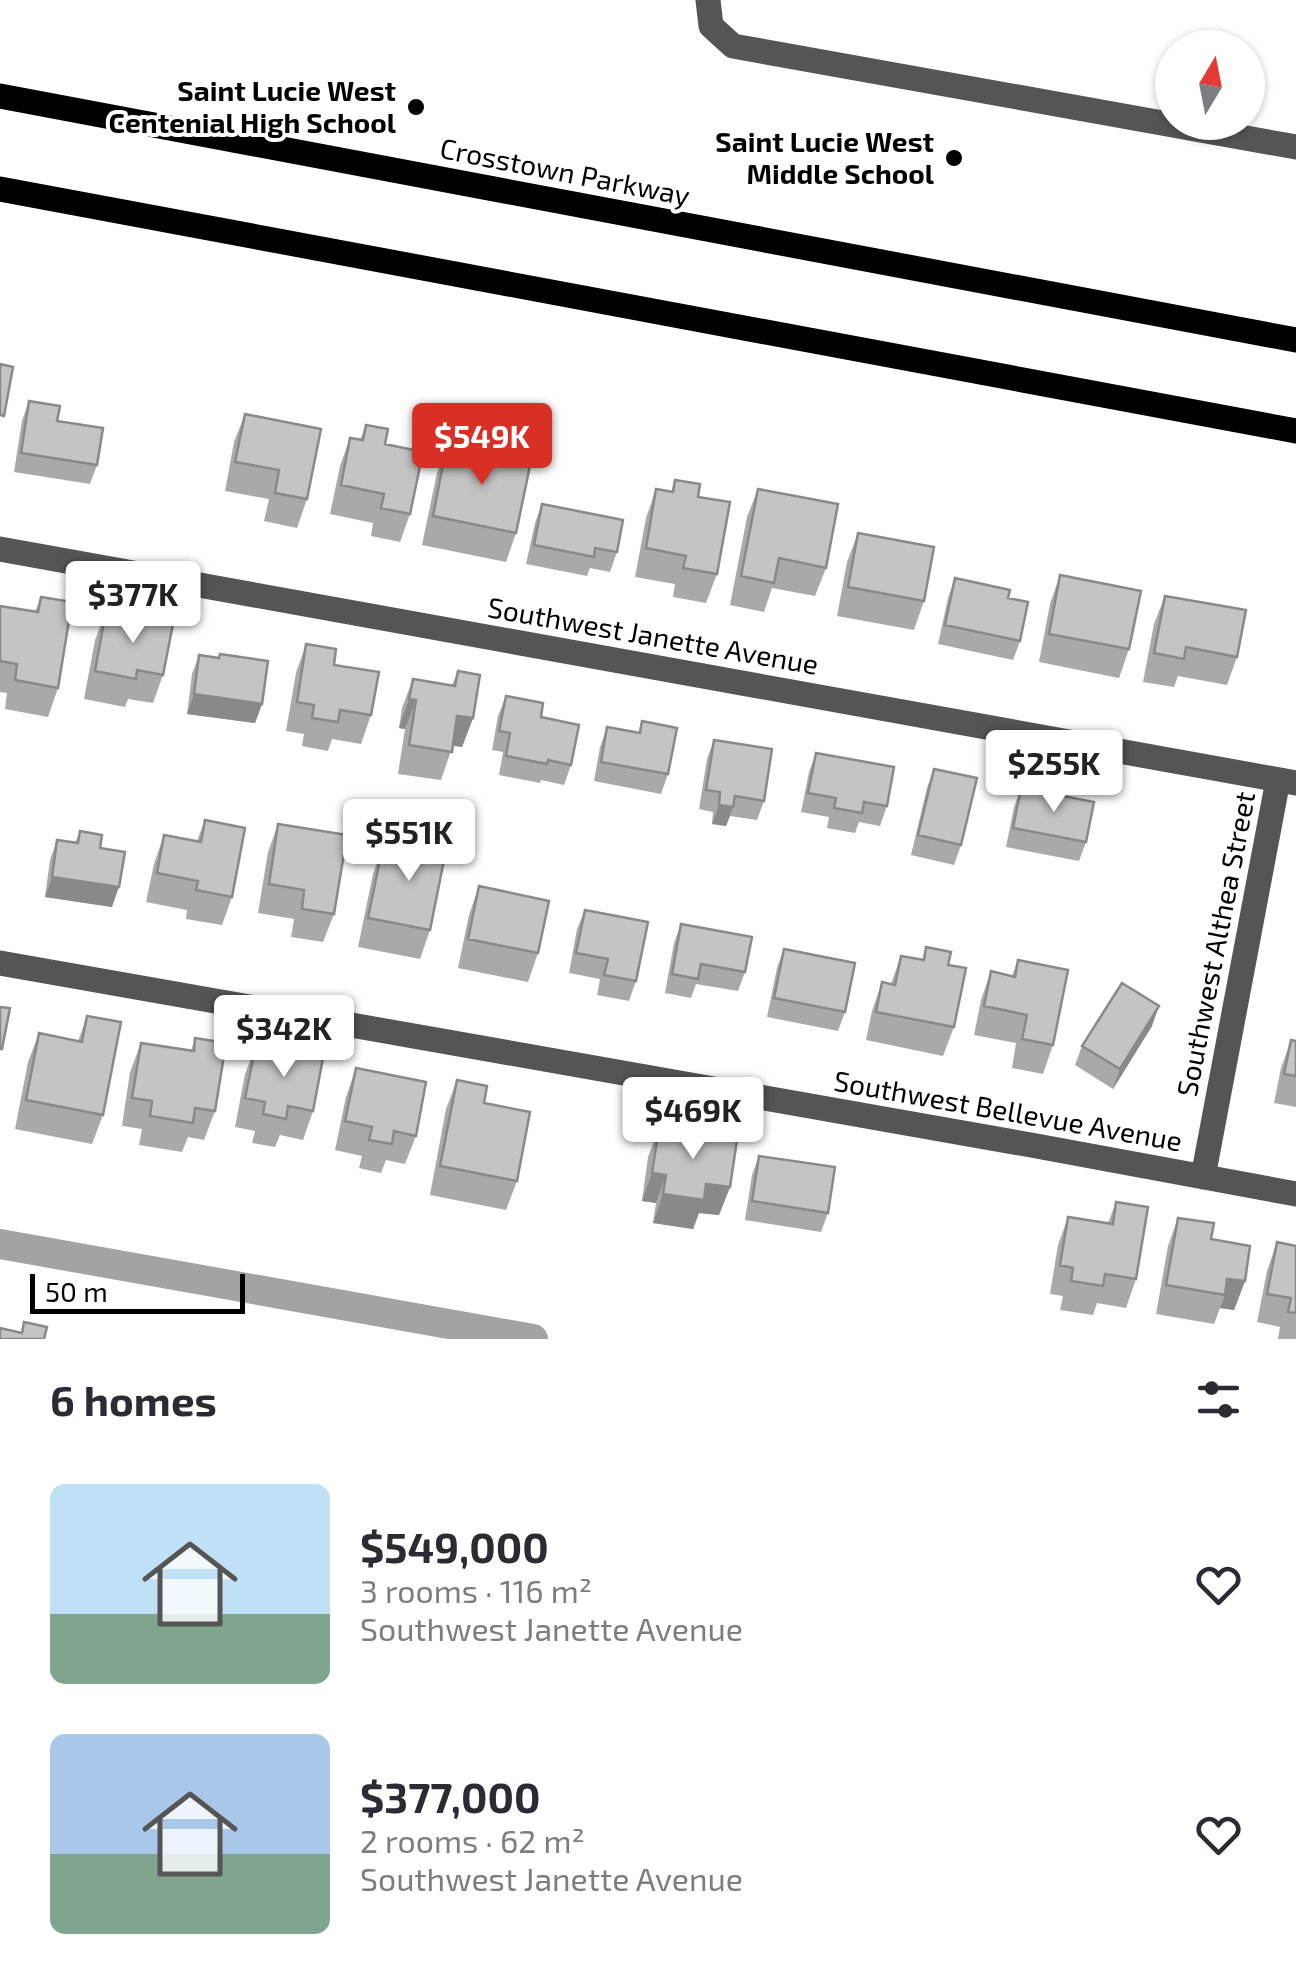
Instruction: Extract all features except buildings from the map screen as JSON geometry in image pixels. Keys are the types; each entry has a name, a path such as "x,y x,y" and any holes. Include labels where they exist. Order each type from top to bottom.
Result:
{"main road":[{"name":"Crosstown Parkway","path":"0,96 1296,340"},
{"path":"0,189 1296,431"}],"street":[{"path":"708,0 711,26 733,46 1296,147"},
{"name":"Southwest Janette Avenue","path":"0,549 1287,782"},
{"name":"Southwest Althea Street","path":"1203,1178 1287,782"},
{"name":"Southwest Bellevue Avenue","path":"0,963 1296,1194"}],"waterway":[{"path":"0,1244 533,1339"}],"place":[{"name":"Saint Lucie West Centenial High School","path":"416,107"},
{"name":"Saint Lucie West Middle School","path":"954,158"}]}
